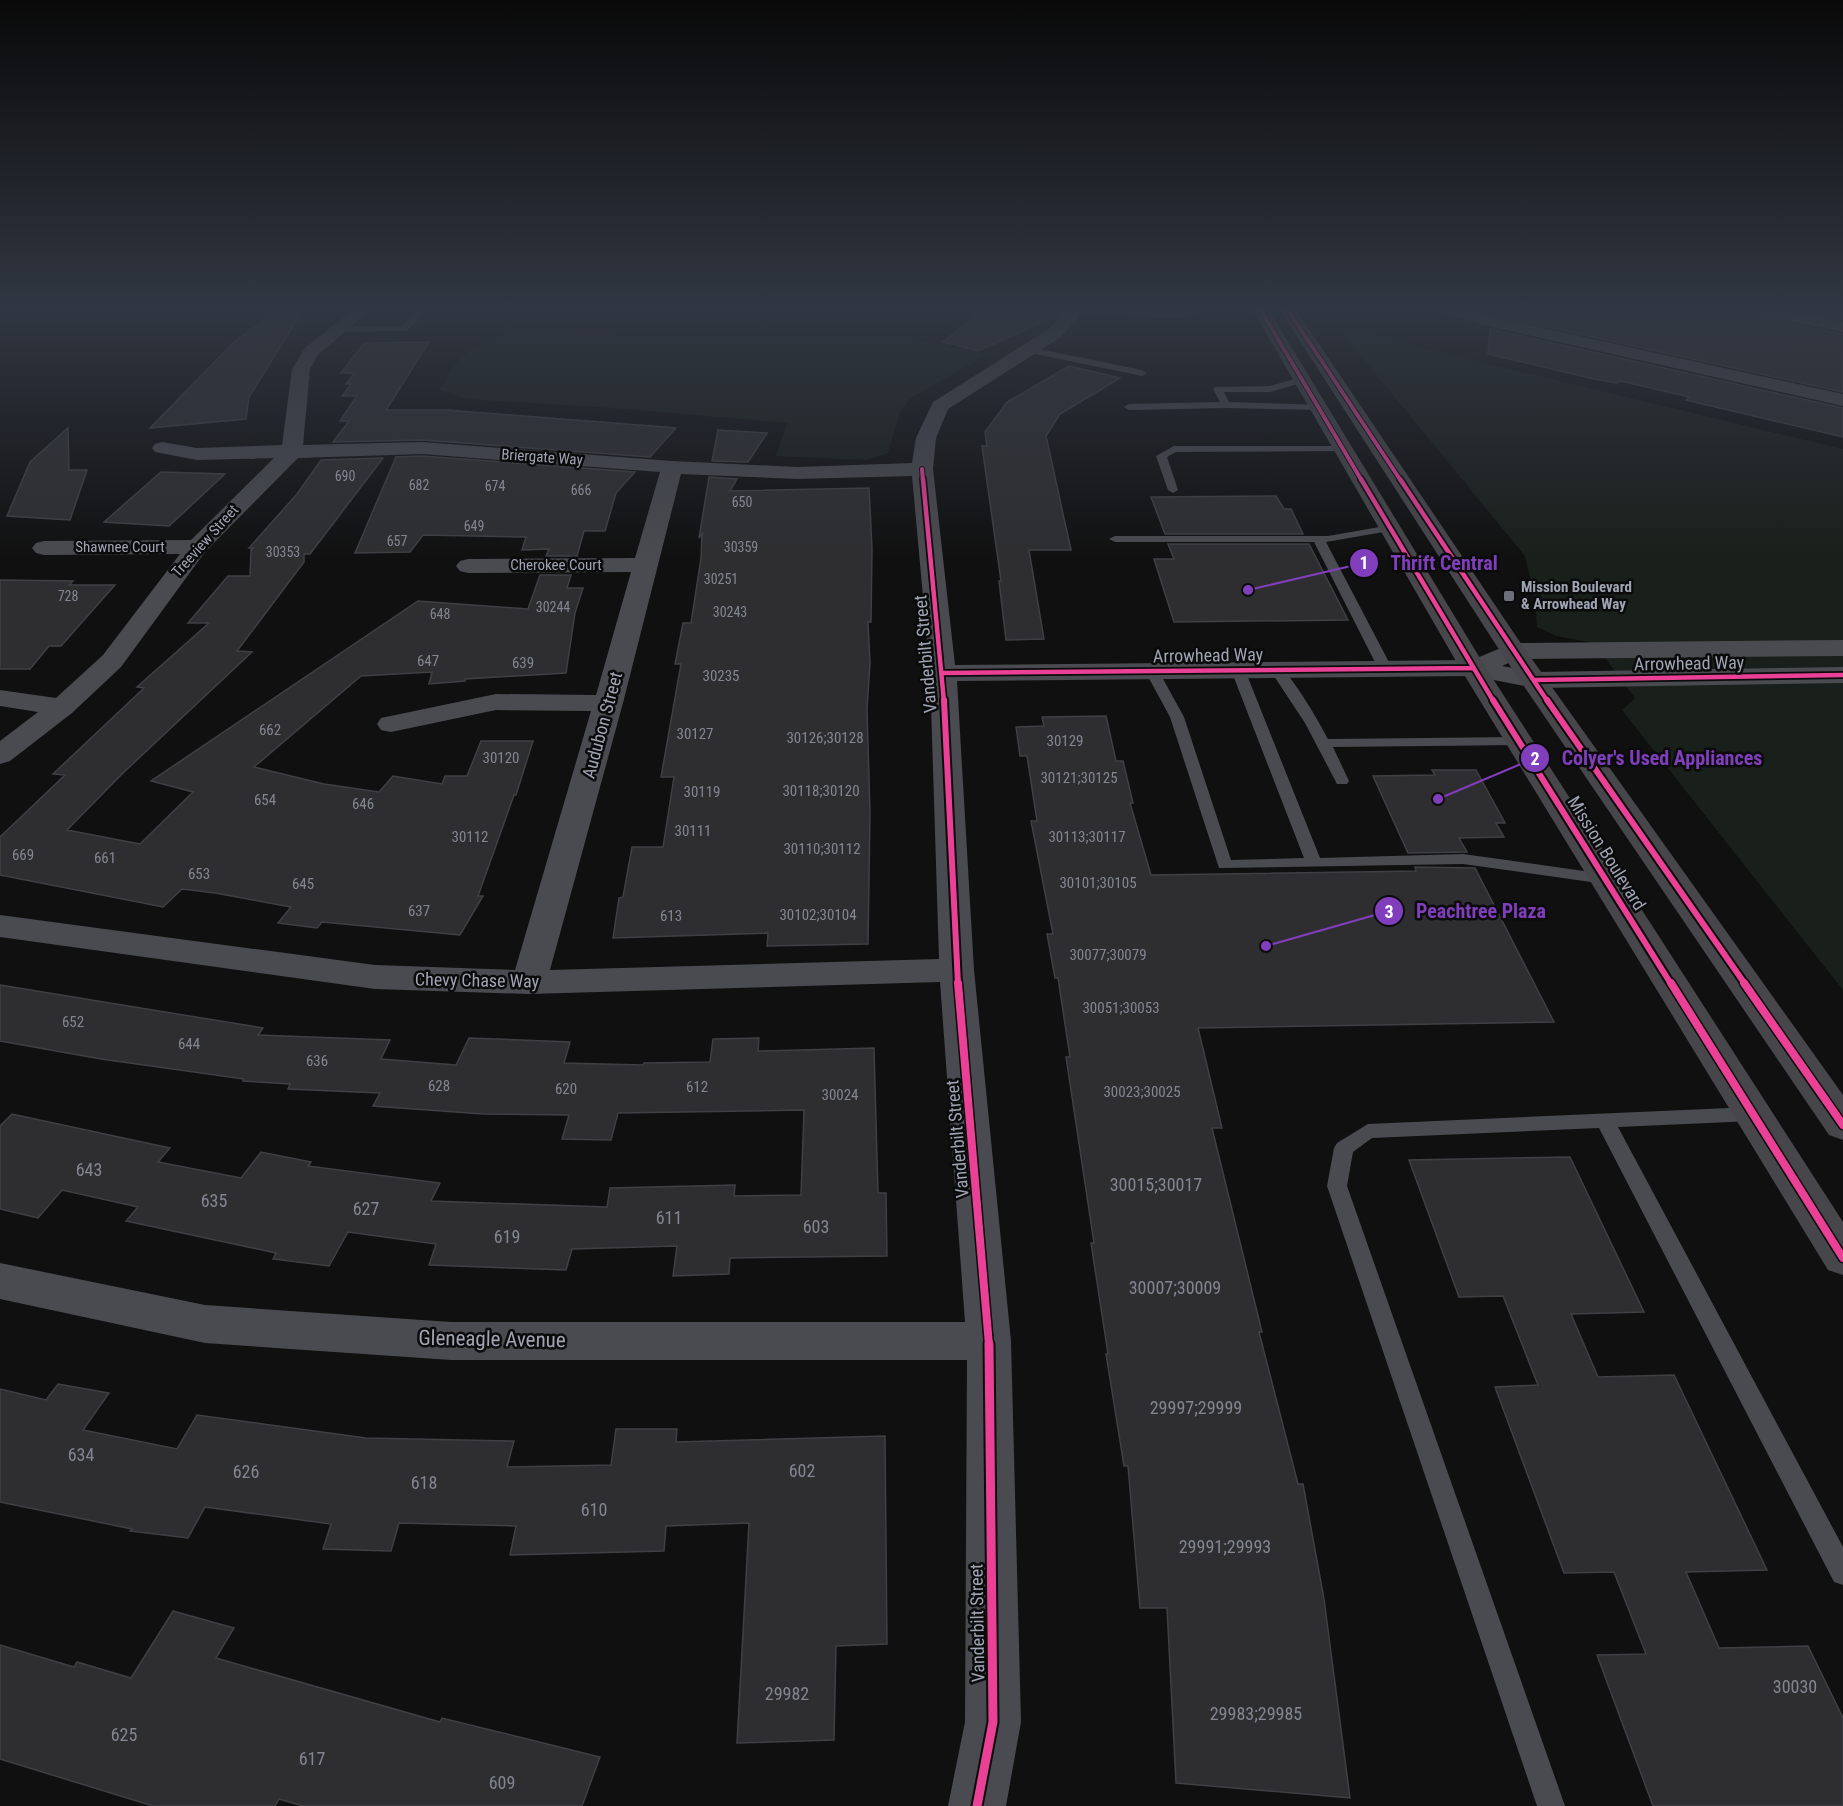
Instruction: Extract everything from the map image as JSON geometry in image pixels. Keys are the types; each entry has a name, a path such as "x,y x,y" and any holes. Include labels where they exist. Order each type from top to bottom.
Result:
{"main road":[{"name":"Mission Boulevard","path":"1309,391 1473,668 1843,1258"},
{"name":"Mission Boulevard","path":"1342,391 1513,651 1843,1125"}],"street":[{"path":"292,452 299,391"},
{"name":"Vanderbilt Street","path":"963,391 940,406 926,438 922,469 943,673 957,970 989,1341 993,1722 977,1806"},
{"path":"1804,391 1843,400"},
{"name":"Briergate Way","path":"162,448 197,454 422,448 672,467 797,473 922,469"},
{"name":"Treeview Street","path":"0,755 62,707 111,661 197,547 292,452"},
{"name":"Audubon Street","path":"529,982 609,703 643,565 672,467"},
{"name":"Shawnee Court","path":"44,548 197,547"},
{"name":"Cherokee Court","path":"468,566 643,565"},
{"name":"Arrowhead Way","path":"1473,668 1513,651 1843,648"},
{"name":"Arrowhead Way","path":"943,673 1473,668 1535,680 1843,675"},
{"path":"0,698 62,707"},
{"path":"391,724 496,702 609,703"},
{"name":"Chevy Chase Way","path":"0,926 375,977 529,982 957,970"},
{"name":"Gleneagle Avenue","path":"0,1281 205,1323 451,1341 989,1341"}],"lane":[{"path":"1219,391 1226,405"},
{"path":"1129,407 1226,405 1319,408"},
{"path":"1173,490 1161,456 1174,449 1343,449"},
{"path":"1115,540 1318,539 1391,528"},
{"path":"1318,539 1385,668"},
{"path":"1238,670 1314,863"},
{"path":"1276,670 1300,702 1325,743 1342,781"},
{"path":"1152,671 1177,717 1225,865 1463,859 1605,879"},
{"path":"1325,743 1519,741"},
{"path":"1551,1806 1337,1186 1344,1148 1368,1131 1753,1114"},
{"path":"1605,1121 1843,1574"}],"shaded area":[{"path":"444,391 923,391 911,398 900,412 888,453 866,460 776,456 787,423 627,409 466,399"},
{"path":"1390,391 1602,391 1843,449 1843,990 1622,710 1635,698 1594,643 1556,636 1537,627 1535,599 1525,556"}],"building":[{"path":"186,391 253,391 249,397 246,419 150,428"},
{"path":"346,391 398,391 386,410 447,410 676,428 650,457 422,440 333,442 349,421 340,421 357,396 342,396"},
{"path":"1025,391 1098,391 1060,414 1046,436 1071,550 1029,550 1044,639 1006,640 999,581 1001,581 982,446 987,446 985,432 1007,402"},
{"path":"1665,391 1768,391 1843,408 1843,437 1686,400 1689,397"},
{"path":"68,428 69,470 87,470 70,520 7,516 30,462"},
{"path":"718,430 767,433 748,462 712,461"},
{"path":"422,456 635,472 616,493 605,531 584,531 577,556 546,556 549,549 522,550 526,537 423,535 410,552 355,553 396,457"},
{"path":"383,458 310,554 304,554 304,562 237,651 252,652 123,773 67,830 140,844 193,792 151,781 418,601 528,609 540,575 571,575 567,588 583,588 575,613 566,673 465,679 465,681 429,684 432,672 361,676 254,767 324,784 379,792 393,776 442,784 445,776 467,776 481,741 533,741 516,795 514,795 478,896 483,896 460,935 322,922 317,928 278,923 291,907 182,889 163,907 0,875 0,837 65,775 53,774 144,688 137,687 209,623 188,623 228,576 250,576 253,548 249,548 297,494 321,460"},
{"path":"161,472 225,474 169,526 104,522"},
{"path":"709,477 737,479 730,491 869,488 872,548 867,709 870,813 868,944 767,946 768,933 613,938 619,898 623,897 632,847 663,847 674,777 661,777 681,664 675,664 683,623 691,623 701,558 702,534 699,538"},
{"path":"1276,496 1284,509 1291,509 1303,534 1165,534 1151,497"},
{"path":"1168,544 1309,544 1348,620 1174,622 1154,559 1174,559"},
{"path":"0,580 73,581 69,585 115,585 61,646 49,646 30,669 0,669"},
{"path":"1106,716 1116,761 1123,761 1133,803 1130,803 1151,875 1416,871 1415,867 1475,868 1554,1022 1198,1028 1222,1128 1212,1128 1262,1332 1259,1332 1298,1484 1303,1484 1324,1599 1350,1798 1176,1783 1167,1608 1140,1608 1128,1466 1124,1466 1106,1354 1108,1354 1091,1243 1094,1243 1066,1057 1070,1057 1058,978 1055,978 1047,934 1053,934 1031,821 1037,821 1027,756 1020,756 1016,727 1044,726 1042,717"},
{"path":"1432,770 1476,770 1505,823 1496,823 1504,837 1459,838 1467,852 1408,853 1373,776 1435,775"},
{"path":"0,985 263,1028 258,1035 390,1040 381,1059 456,1065 469,1038 570,1042 564,1063 643,1065 644,1063 710,1062 713,1039 759,1038 758,1051 874,1048 878,1193 886,1193 887,1256 730,1258 729,1274 673,1276 677,1246 572,1249 566,1270 429,1265 436,1244 348,1232 329,1266 273,1259 276,1253 126,1221 138,1207 62,1190 38,1218 0,1209 0,1126 12,1114 170,1148 158,1162 241,1178 261,1152 311,1162 308,1166 440,1183 431,1201 607,1207 610,1188 735,1185 734,1196 801,1195 804,1110 618,1113 611,1140 562,1139 569,1115 483,1114 373,1106 380,1093 288,1089 290,1084 243,1081 244,1079 101,1059 0,1041"},
{"path":"1570,1157 1644,1312 1571,1314 1598,1377 1674,1375 1767,1570 1686,1572 1719,1648 1808,1646 1843,1718 1843,1806 1653,1806 1597,1655 1646,1654 1614,1572 1564,1573 1495,1387 1538,1385 1503,1296 1459,1297 1409,1160"},
{"path":"58,1384 109,1393 83,1430 177,1449 197,1415 366,1438 514,1441 507,1467 611,1465 616,1429 677,1429 676,1442 885,1436 887,1644 836,1646 834,1740 737,1743 749,1523 666,1526 664,1551 510,1555 516,1526 399,1523 391,1551 323,1549 331,1524 205,1507 188,1538 130,1531 132,1529 0,1502 0,1389 46,1400"},
{"path":"173,1611 234,1628 216,1658 440,1722 442,1718 600,1757 582,1806 303,1806 279,1799 275,1806 153,1806 0,1759 0,1645 74,1667 77,1662 131,1678"}],"cycle path":[{"path":"1309,391 1473,668 1843,1258"},
{"path":"1342,391 1513,651 1843,1125"},
{"path":"922,469 943,673 957,970 989,1341 993,1722 977,1806"},
{"path":"943,673 1473,668"},
{"path":"1535,680 1843,675"}],"place":[{"name":"Thrift Central","path":"1248,590"},
{"name":"Mission Boulevard & Arrowhead Way","path":"1509,596"},
{"name":"Colyer's Used Appliances","path":"1438,799"},
{"name":"Peachtree Plaza","path":"1266,946"}]}
